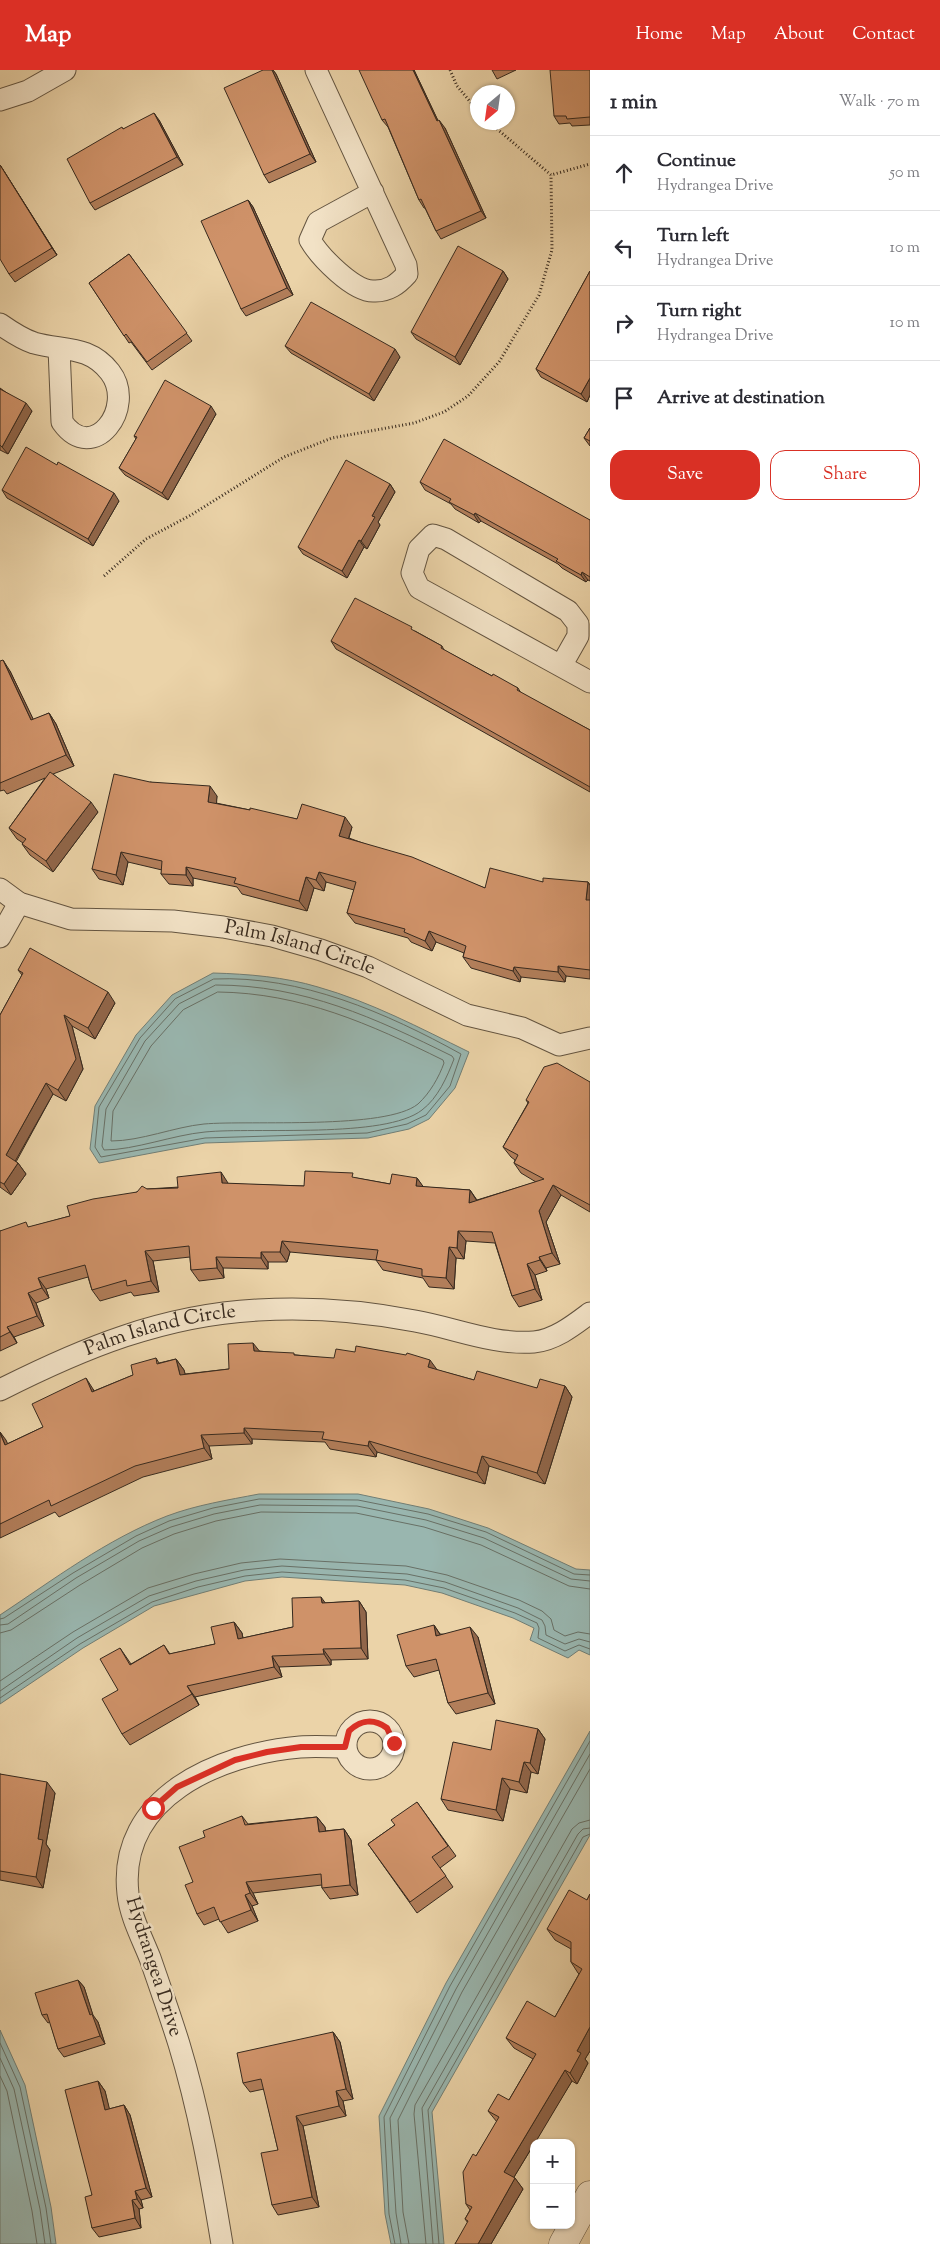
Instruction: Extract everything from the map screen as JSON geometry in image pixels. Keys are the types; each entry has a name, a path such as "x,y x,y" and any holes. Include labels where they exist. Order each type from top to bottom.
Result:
{"street":[{"path":"0,100 28,91 65,70"},
{"path":"316,70 373,192 406,265 407,274 397,284 384,290 371,292 352,283 320,256 310,240 318,222 373,192"},
{"path":"0,324 32,342 59,348"},
{"path":"561,666 578,636 578,624 568,610 446,539 433,535 419,549 412,573 419,588 590,682"},
{"name":"Palm Island Circle","path":"0,889 19,903 71,919 173,922 223,927 272,936 321,950 360,964 467,1015 522,1028 559,1045 590,1038"},
{"path":"0,938 19,903"},
{"name":"Palm Island Circle","path":"0,1390 58,1360 121,1336 187,1319 288,1308 356,1311 416,1321 504,1342 536,1342 566,1331 590,1313"},
{"name":"Hydrangea Drive","path":"222,2244 208,2155 187,2071 165,1998 137,1925 128,1895 128,1865 136,1836 153,1808 177,1787 235,1760 267,1752 301,1747 345,1747"},
{"path":"563,2244 590,2196"}],"path":[{"path":"450,70 457,86 470,101"},
{"path":"104,576 146,539 192,515 284,458 332,438 414,423 444,412 468,396 499,362 539,295 552,250 551,175 498,130"},
{"path":"551,175 590,164"}],"water":[{"path":"213,973 266,977 305,984 357,1000 414,1025 469,1052 455,1088 429,1119 409,1129 368,1138 205,1143 99,1163 90,1149 95,1106 136,1035 172,995"},
{"path":"259,1494 358,1494 429,1509 488,1528 576,1569 590,1570 590,1655 579,1650 568,1658 530,1640 534,1628 513,1618 442,1593 405,1585 282,1577 245,1581 154,1606 83,1648 0,1704 0,1615 81,1561 145,1525 189,1509"},
{"path":"590,1731 590,1835 432,2112 444,2244 391,2244 385,2214 379,2116 446,1983"},
{"path":"0,2030 25,2085 51,2207 56,2244 0,2244"}],"building":[{"path":"263,70 272,70 310,154 264,175 224,88"},
{"path":"359,70 413,70 437,121 439,120 481,211 436,231 421,199 419,200 385,119 382,120"},
{"path":"550,70 590,70 590,117 567,119 566,116 554,116"},
{"path":"154,113 177,157 90,203 67,159 122,127 123,129"},
{"path":"0,165 52,248 9,274 0,259"},
{"path":"248,200 287,288 241,309 201,221"},
{"path":"458,246 503,271 455,357 411,332"},
{"path":"129,254 187,333 147,362 126,334 124,336 89,283"},
{"path":"590,271 590,378 581,394 536,369"},
{"path":"311,302 395,349 369,394 285,346"},
{"path":"165,380 211,406 162,493 119,468 137,437 134,436"},
{"path":"0,389 26,403 2,447 0,445"},
{"path":"590,428 590,441 584,438"},
{"path":"444,439 590,520 590,577 582,572 581,575 556,561 558,559 475,513 474,515 449,502 451,499 420,482"},
{"path":"26,447 57,465 58,462 114,493 88,539 2,490"},
{"path":"346,460 390,484 372,516 375,517 361,541 359,540 342,571 298,547"},
{"path":"355,598 412,627 411,629 442,646 441,648 492,676 493,674 518,688 517,690 590,730 590,787 331,641"},
{"path":"3,660 31,720 49,713 66,755 0,783 0,661"},
{"path":"50,772 91,802 46,861 22,844 26,839 9,828"},
{"path":"114,774 150,782 210,786 208,802 250,810 250,808 297,819 302,804 345,817 339,836 412,857 485,888 490,868 543,882 543,878 588,882 586,900 590,900 590,970 558,966 558,972 514,967 513,971 463,957 466,946 429,931 425,941 404,932 405,929 347,913 356,882 319,872 316,880 306,877 299,901 234,883 236,878 186,867 186,875 161,874 162,861 121,852 116,875 92,869"},
{"path":"30,948 108,992 88,1028 64,1015 76,1059 58,1090 46,1083 6,1155 18,1163 4,1184 0,1182 0,1015 23,973 18,970"},
{"path":"557,1063 590,1082 590,1205 553,1185 539,1211 552,1253 539,1257 540,1260 527,1264 535,1289 512,1296 492,1232 458,1231 457,1248 449,1247 446,1278 422,1276 422,1269 376,1260 378,1250 282,1241 280,1252 261,1252 261,1258 216,1257 217,1268 191,1270 189,1246 145,1251 151,1281 127,1286 126,1280 92,1290 85,1265 38,1278 42,1288 28,1293 37,1316 7,1327 10,1332 0,1337 0,1231 26,1222 28,1227 70,1216 67,1206 93,1199 137,1192 142,1186 147,1189 178,1188 177,1177 221,1172 222,1183 304,1186 305,1171 353,1173 352,1177 390,1184 392,1174 417,1178 416,1186 470,1190 469,1203 544,1179 514,1163 518,1155 503,1147 529,1102 526,1100 544,1067"},
{"path":"253,1343 254,1351 334,1358 336,1349 355,1352 356,1346 406,1355 407,1353 430,1360 428,1367 474,1380 477,1371 537,1388 540,1379 565,1386 537,1473 482,1456 477,1473 369,1441 368,1446 322,1439 324,1432 244,1428 244,1433 201,1435 204,1448 135,1466 51,1506 49,1500 0,1524 0,1433 5,1445 43,1427 32,1404 86,1378 92,1392 133,1375 131,1365 156,1358 157,1364 176,1359 180,1375 229,1369 228,1344"},
{"path":"321,1597 322,1603 359,1601 361,1648 323,1649 324,1654 272,1656 274,1667 187,1686 192,1694 122,1734 102,1699 118,1690 100,1659 120,1648 130,1665 164,1645 169,1654 215,1644 211,1627 234,1622 238,1639 293,1627 292,1598"},
{"path":"434,1625 436,1636 470,1627 488,1693 448,1703 436,1659 406,1666 397,1635"},
{"path":"496,1720 538,1729 530,1763 524,1762 519,1782 502,1778 496,1810 441,1799 453,1742 491,1750"},
{"path":"0,1774 47,1782 38,1839 43,1840 36,1877 0,1871"},
{"path":"417,1802 448,1846 432,1857 446,1876 410,1902 368,1844 395,1825 391,1820"},
{"path":"242,1816 245,1825 317,1817 319,1832 344,1829 350,1885 322,1888 321,1874 246,1882 250,1893 245,1895 251,1910 220,1922 214,1907 197,1914 185,1885 193,1882 179,1847 205,1837 203,1831"},
{"path":"569,1890 587,1900 590,1894 590,2027 577,2051 581,2053 570,2073 565,2070 504,2172 515,2178 478,2244 455,2244 468,2221 465,2219 472,2207 466,2204 463,2172 473,2154 476,2156 499,2117 488,2111 498,2094 509,2100 536,2054 506,2038 527,2001 555,2017 582,1969 571,1962 571,1942 547,1929"},
{"path":"78,1980 90,2015 92,2014 100,2036 58,2049 47,2014 42,2015 35,1993"},
{"path":"333,2032 346,2089 336,2091 339,2106 296,2116 312,2197 272,2205 261,2153 278,2150 261,2079 243,2083 237,2053"},
{"path":"98,2081 105,2110 124,2105 146,2188 135,2191 137,2199 132,2200 135,2218 92,2228 85,2197 92,2195 65,2090"}],"route":[{"path":"153,1808 177,1787 235,1760 267,1752 301,1747 345,1747 349,1731 363,1722 372,1721 380,1723 392,1735 394,1743"}]}
